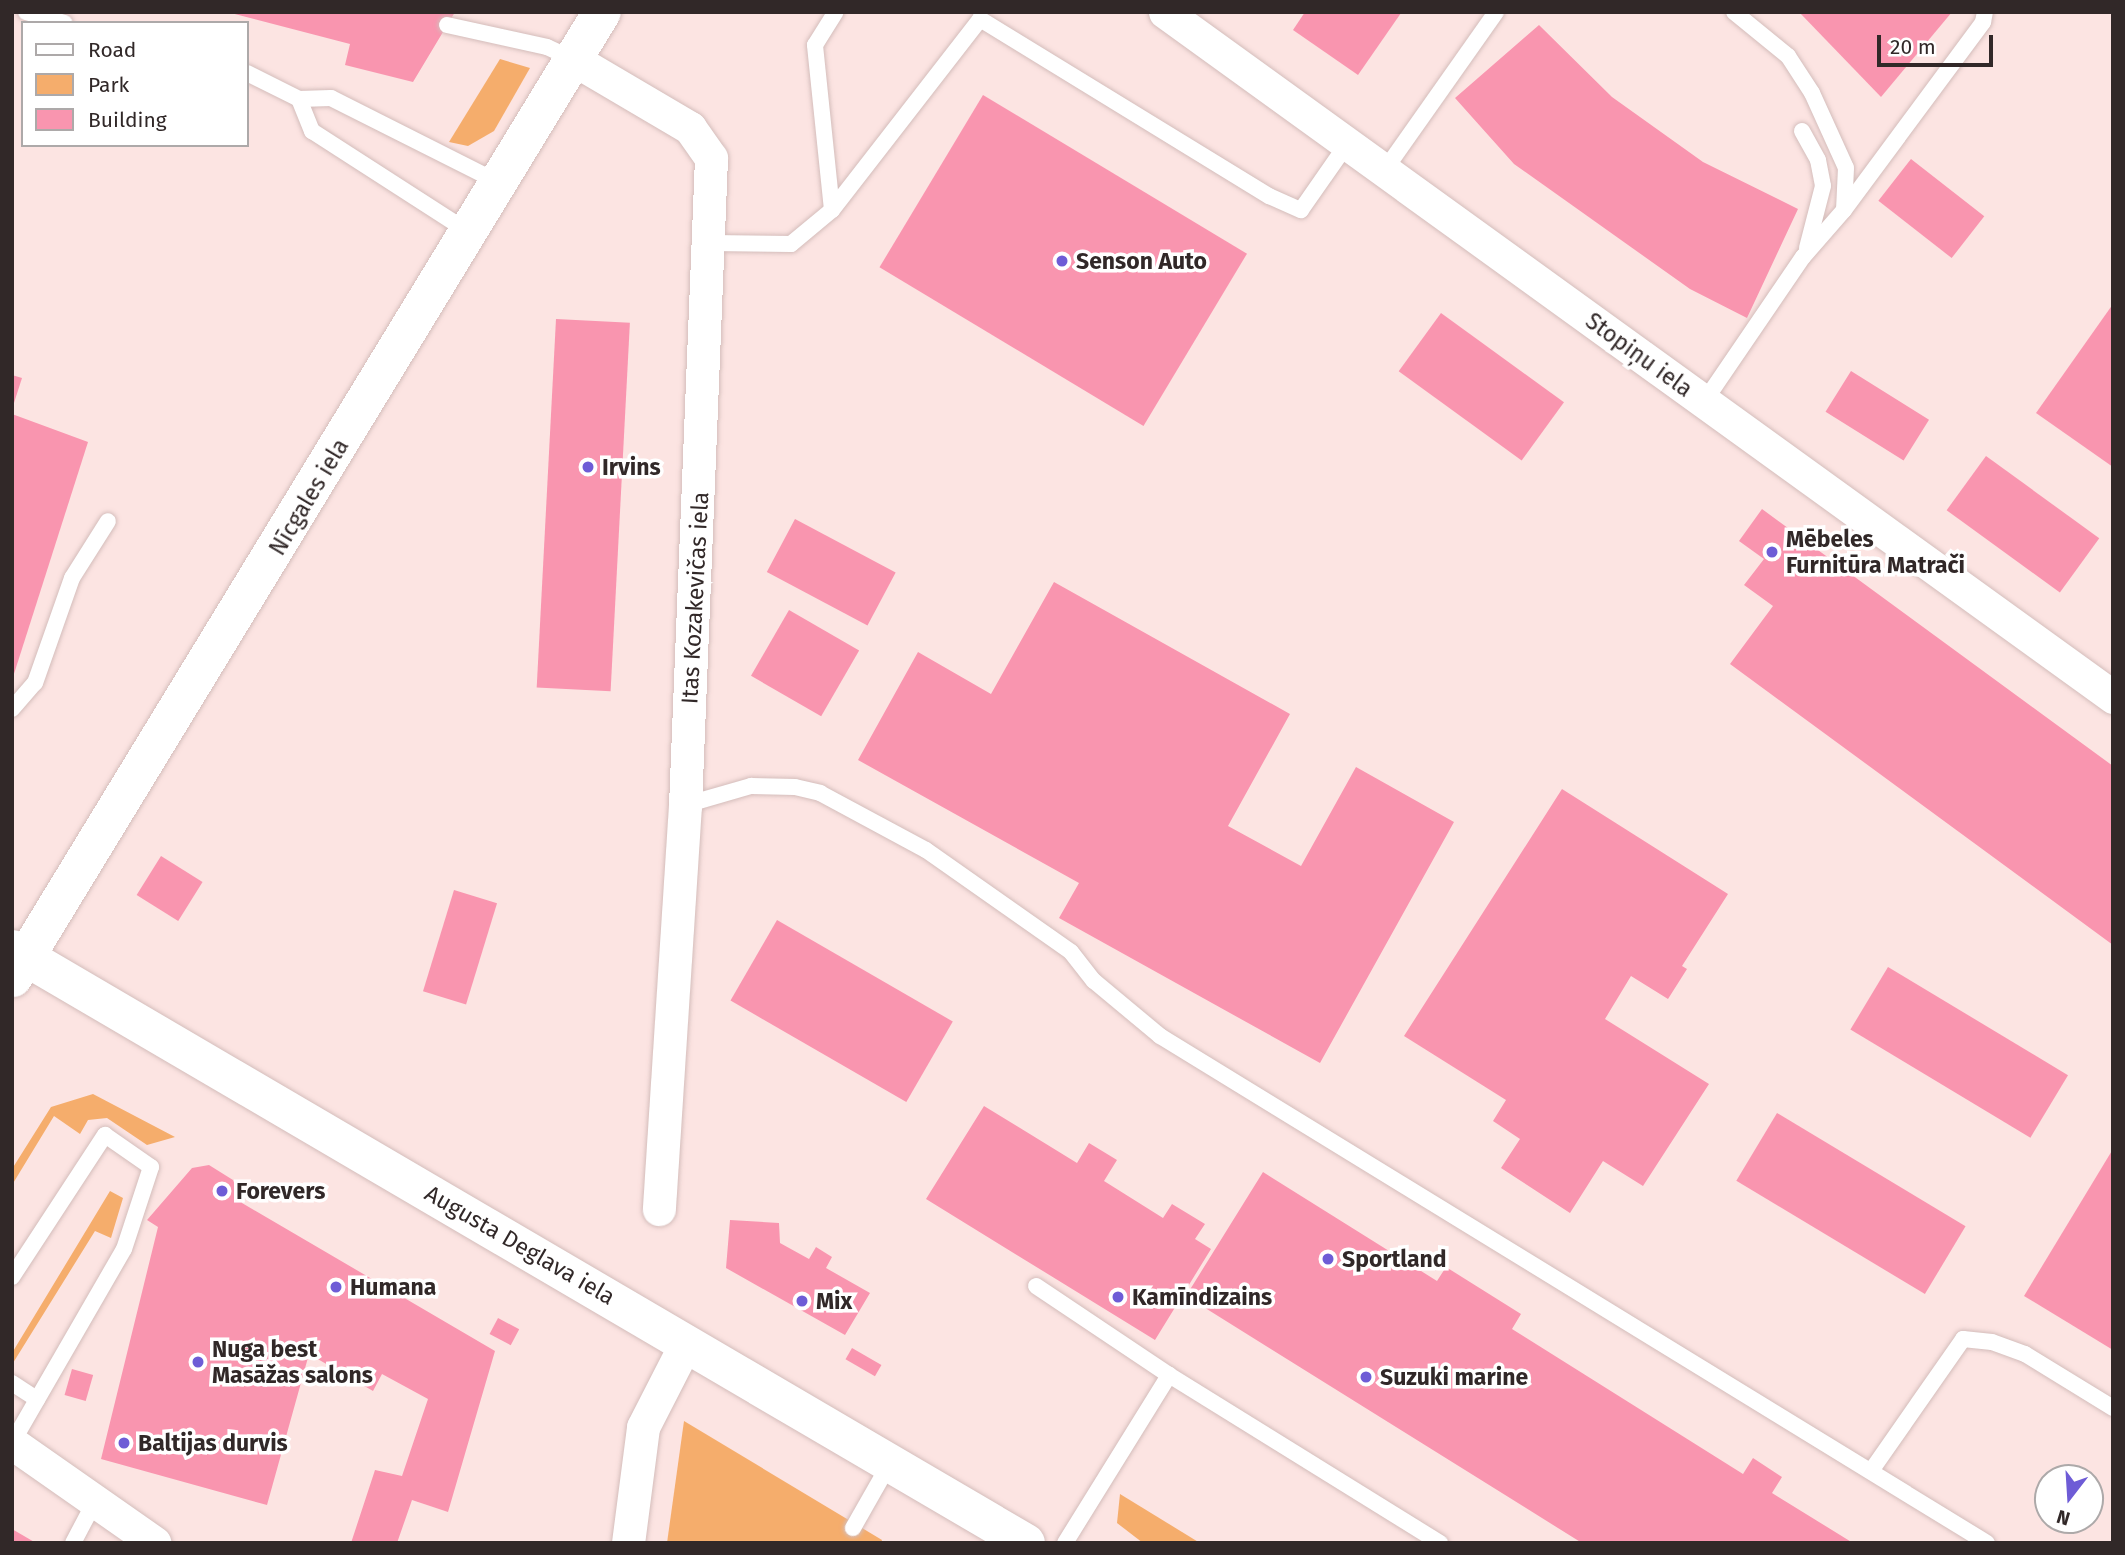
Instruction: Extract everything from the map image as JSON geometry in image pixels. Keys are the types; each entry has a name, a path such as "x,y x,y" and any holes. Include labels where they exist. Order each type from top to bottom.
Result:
{"main road":[{"name":"Nīcgales iela","path":"17,962 470,232 602,12"},
{"name":"Augusta Deglava iela","path":"17,962 686,1343 1026,1543"}],"street":[{"name":"Stopiņu iela","path":"1165,12 2113,697"},
{"name":"Itas Kozakevičas iela","path":"573,59 690,128 711,158 711,243 685,805 659,1209"},
{"path":"628,1543 643,1427 686,1343"},
{"path":"12,1443 94,1503 155,1543"}],"lane":[{"path":"26,12 57,21"},
{"path":"832,210 815,45 836,12"},
{"path":"1734,12 1788,56 1812,93 1846,168 1844,210"},
{"path":"1704,402 1804,257 1844,210 1983,22 1985,12"},
{"path":"1384,171 1497,13"},
{"path":"711,243 791,244 832,210 980,16 1269,196 1301,210 1347,144"},
{"path":"447,25 547,47 573,59"},
{"path":"248,74 299,99 331,98 499,182"},
{"path":"299,99 312,131 470,232"},
{"path":"1802,131 1818,160 1823,186 1804,257"},
{"path":"12,709 35,683 72,578 108,521"},
{"path":"685,805 751,786 795,787 820,793 926,850 1071,952 1094,982 1160,1036 1987,1543"},
{"path":"12,1277 105,1135 152,1167 124,1249 12,1443"},
{"path":"1036,1286 1170,1375 1440,1543"},
{"path":"1871,1471 1964,1339 1992,1342 2025,1354 2113,1408"},
{"path":"1065,1543 1170,1375"},
{"path":"12,1383 37,1399"},
{"path":"853,1528 890,1463"},
{"path":"73,1543 94,1503"}],"green space":[{"path":"500,59 530,68 494,131 468,146 449,142"},
{"path":"93,1094 175,1137 147,1145 107,1118 88,1120 80,1134 54,1116 12,1185 12,1169 51,1107"},
{"path":"110,1191 123,1198 111,1238 95,1231 13,1363 12,1353"},
{"path":"684,1421 882,1540 881,1543 667,1543"},
{"path":"1120,1494 1200,1543 1143,1543 1117,1523"}],"building":[{"path":"227,12 455,12 413,82 345,65 350,44"},
{"path":"1305,12 1401,13 1358,75 1293,30"},
{"path":"1799,12 1952,12 1881,97"},
{"path":"1539,25 1612,97 1703,162 1798,209 1747,318 1690,289 1514,164 1455,98"},
{"name":"Senson Auto","path":"983,95 1247,254 1143,426 879,267"},
{"path":"1911,159 1984,216 1952,258 1878,201"},
{"path":"2113,304 2113,467 2036,413"},
{"path":"1441,313 1564,402 1522,461 1399,371"},
{"path":"556,319 630,323 611,691 537,687"},
{"path":"1851,371 1929,420 1904,460 1826,412"},
{"path":"12,375 22,378 13,406 12,406"},
{"path":"12,414 88,442 13,677 12,677"},
{"path":"1986,456 2099,538 2060,592 1947,510"},
{"path":"1762,509 2113,766 2113,945 1730,664 1773,606 1744,585 1764,559 1739,541"},
{"path":"795,519 896,573 867,625 767,572"},
{"path":"1054,582 1290,714 1228,826 1301,866 1356,767 1454,822 1320,1063 1059,918 1079,883 858,760 918,652 991,694"},
{"path":"789,610 859,650 821,716 751,676"},
{"path":"1562,789 1728,894 1682,966 1687,969 1668,999 1631,976 1605,1019 1709,1084 1643,1186 1603,1161 1570,1213 1501,1168 1520,1139 1493,1121 1506,1100 1404,1036"},
{"path":"161,856 203,882 178,921 137,895"},
{"path":"454,890 497,903 466,1005 423,991"},
{"path":"777,920 953,1022 906,1102 730,1001"},
{"path":"1888,967 2068,1075 2030,1138 1850,1030"},
{"path":"984,1106 1077,1163 1089,1143 1117,1160 1104,1181 1163,1218 1172,1204 1205,1224 1195,1239 1211,1249 1155,1340 926,1199"},
{"path":"1777,1113 1966,1226 1925,1294 1736,1181"},
{"path":"2113,1149 2113,1350 2024,1296"},
{"path":"209,1165 233,1180 242,1203 495,1351 448,1512 412,1500 397,1543 351,1543 375,1470 402,1476 428,1399 382,1374 373,1391 309,1354 267,1505 101,1459 158,1227 147,1220 192,1168"},
{"path":"1263,1172 1437,1281 1446,1267 1521,1314 1512,1329 1743,1474 1753,1458 1782,1477 1772,1493 1853,1543 1582,1543 1186,1296"},
{"path":"730,1220 779,1223 780,1243 809,1259 816,1247 832,1257 826,1268 870,1293 845,1335 726,1268"},
{"path":"498,1318 519,1329 511,1345 490,1334"},
{"path":"852,1348 881,1365 875,1376 846,1359"},
{"path":"72,1369 93,1375 86,1401 65,1395"},
{"path":"12,1529 36,1543 12,1543"}],"place":[{"name":"Senson Auto","path":"1062,261"},
{"name":"Irvins","path":"588,467"},
{"name":"Mēbeles Furnitūra Matrači","path":"1772,552"},
{"name":"Forevers","path":"222,1191"},
{"name":"Sportland","path":"1328,1259"},
{"name":"Humana","path":"336,1287"},
{"name":"Kamīndizains","path":"1118,1297"},
{"name":"Mix","path":"802,1301"},
{"name":"Nuga best Masāžas salons","path":"198,1362"},
{"name":"Suzuki marine","path":"1366,1377"},
{"name":"Baltijas durvis","path":"124,1443"}]}
